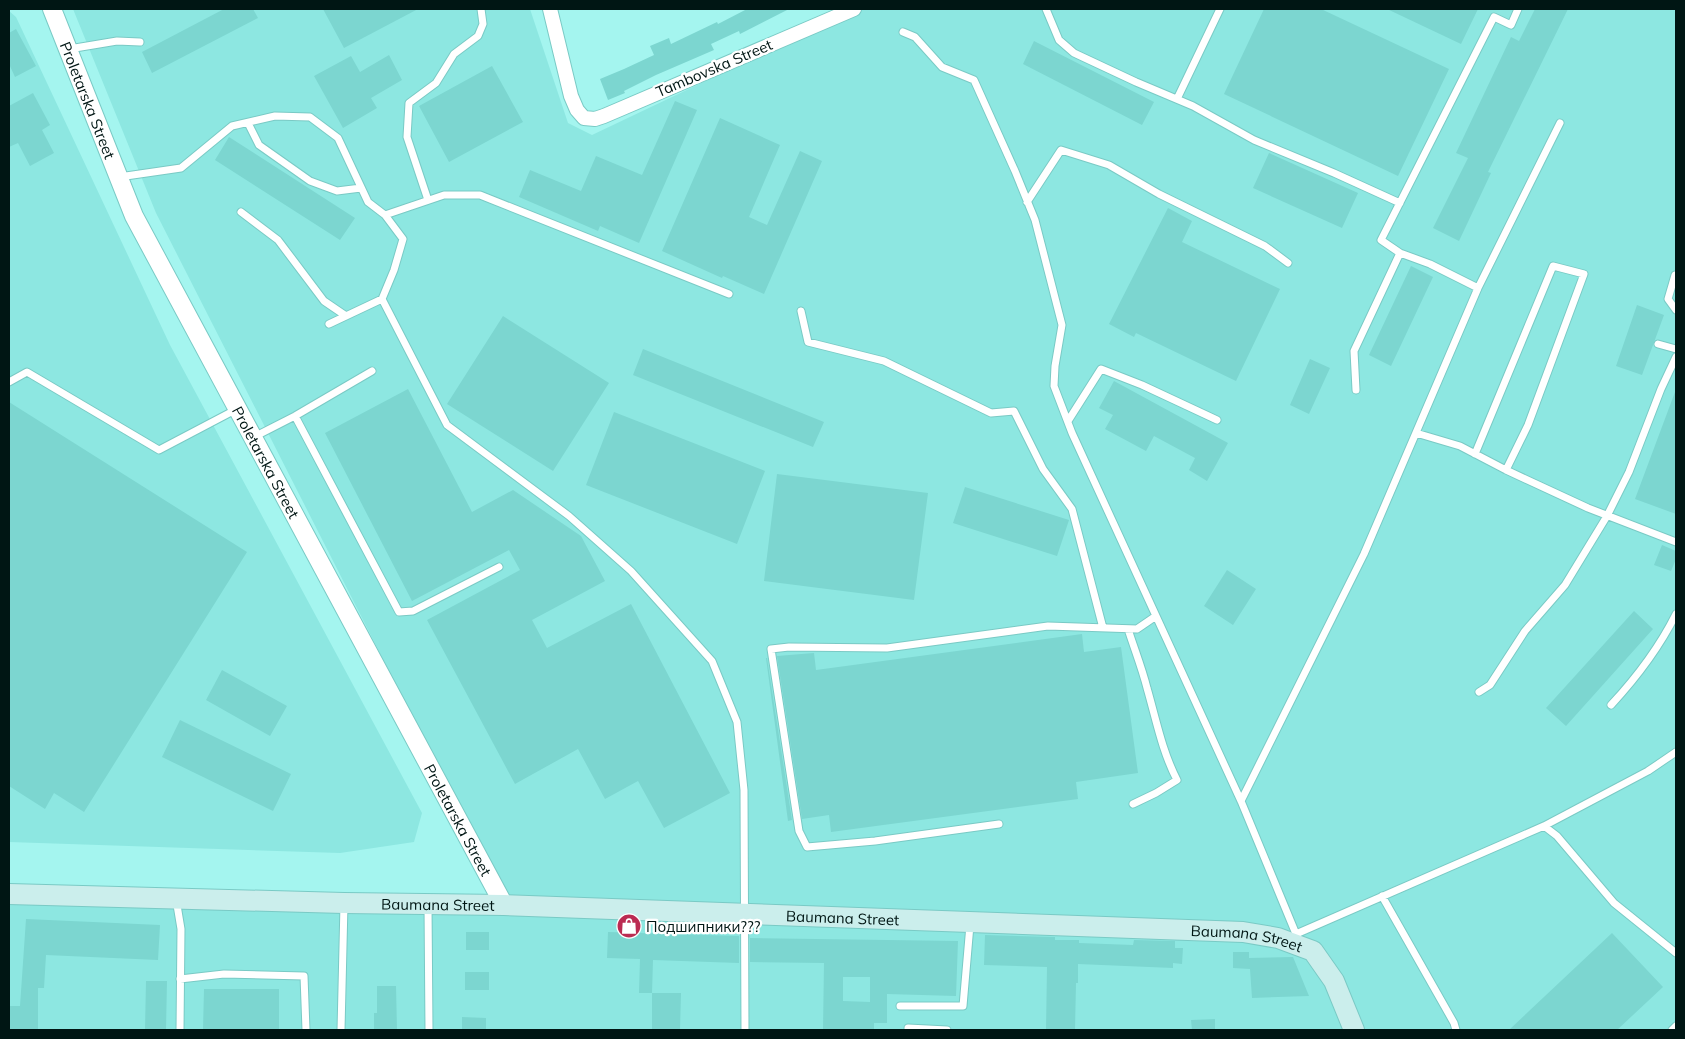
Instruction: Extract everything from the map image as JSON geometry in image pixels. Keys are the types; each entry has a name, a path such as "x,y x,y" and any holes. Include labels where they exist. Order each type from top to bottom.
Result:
{"main road":[{"name":"Baumana Street","path":"9,894 344,904 504,905 1243,932 1295,939 1313,951 1334,981 1354,1030"}],"street":[{"name":"Proletarska Street","path":"52,9 134,216 504,905"},
{"name":"Tambovska Street","path":"550,9 576,110 584,118 595,119 854,9"}],"lane":[{"path":"428,200 407,137 409,103 436,83 454,54 478,36 483,24 481,9"},
{"path":"1046,9 1059,40 1074,52 1136,82 1193,106 1254,140 1400,202"},
{"path":"1177,99 1220,9"},
{"path":"1478,288 1430,264 1400,253 1380,240 1494,18 1511,25 1518,9"},
{"path":"903,32 915,37 942,67 974,80 1015,171 1035,220 1062,325 1055,366 1054,386 1068,422 1241,801 1295,939 1382,896 1544,826 1648,771 1676,752"},
{"path":"68,49 117,41 140,42"},
{"path":"119,177 181,168 232,126 275,116 310,117 338,138 368,202 385,215 403,239 394,270 382,299 329,324"},
{"path":"248,122 259,145 310,181 337,191 361,188"},
{"path":"1241,801 1364,554 1478,288 1560,123"},
{"path":"1027,202 1061,150 1109,165 1159,194 1265,246 1288,263"},
{"path":"385,215 444,195 480,195 729,294"},
{"path":"241,212 278,240 324,301 346,316"},
{"path":"1356,390 1354,351 1400,253"},
{"path":"1475,454 1553,266 1584,274 1528,425 1506,470"},
{"path":"1675,275 1668,299 1676,310"},
{"path":"382,299 447,425 569,516 631,571 712,661 737,722 744,790 745,1030"},
{"path":"802,310 808,342 884,361 990,413 1014,411 1043,469 1072,509 1103,628"},
{"path":"1658,344 1676,349"},
{"path":"1478,692 1490,685 1525,630 1565,585 1607,516 1629,472 1661,389 1676,357"},
{"path":"1068,422 1101,369 1142,385 1217,420"},
{"path":"253,438 372,371"},
{"path":"9,382 27,372 159,450 238,408"},
{"path":"295,416 399,612 413,611 499,567"},
{"path":"1416,433 1460,446 1506,470 1607,516 1676,542"},
{"path":"1611,705 1635,679 1676,614"},
{"path":"999,824 875,841 807,847 799,831 771,648 887,648 1048,626 1138,629 1156,616"},
{"path":"1128,629 1147,687 1157,730 1177,780 1134,804"},
{"path":"1544,826 1557,836 1614,903 1676,954"},
{"path":"1382,896 1454,1023 1456,1030"},
{"path":"176,899 181,929 180,1030"},
{"path":"342,1030 344,904"},
{"path":"428,904 429,1030"},
{"path":"900,1006 963,1006 970,922"},
{"path":"180,979 224,974 304,976 306,1030"},
{"path":"1672,1030 1676,1026"},
{"path":"908,1030 908,1028 947,1030"}],"shaded area":[{"path":"73,9 530,9 568,123 592,135 857,9 1676,9 1676,1030 1362,1030 1318,944 504,897 156,213"},
{"path":"9,11 16,17 170,345 422,813 414,842 340,853 9,842"},
{"path":"9,902 504,913 1242,940 1276,946 1307,958 1327,985 1345,1030 9,1030"}],"building":[{"path":"224,9 253,9 258,18 152,73 142,52"},
{"path":"323,9 418,9 344,48"},
{"path":"747,9 789,9 740,34 739,31 711,44 714,50 656,75 624,91 625,93 608,100 600,79 654,55 650,46 669,38 671,44"},
{"path":"1264,9 1321,9 1449,69 1398,176 1224,94"},
{"path":"1387,9 1478,9 1461,44"},
{"path":"1535,9 1568,9 1488,172 1491,173 1459,241 1433,228 1468,158 1456,153 1511,37 1519,41"},
{"path":"16,29 36,66 15,77 9,64 9,33"},
{"path":"1034,41 1154,102 1142,125 1023,64"},
{"path":"389,55 402,80 371,98 377,108 343,128 314,76 351,56 360,72"},
{"path":"492,66 523,122 449,162 419,106"},
{"path":"33,93 50,125 42,130 54,153 30,166 18,143 9,147 9,106"},
{"path":"675,101 697,110 639,243 600,226 598,231 519,197 530,170 581,191 596,156 642,175"},
{"path":"720,118 780,145 749,217 767,225 800,151 822,161 764,294 723,276 722,278 662,251"},
{"path":"229,137 355,218 340,240 215,160"},
{"path":"1269,153 1358,193 1342,228 1253,188"},
{"path":"1168,208 1192,221 1182,242 1280,289 1236,381 1136,333 1134,337 1109,324"},
{"path":"1411,266 1433,277 1391,366 1369,355"},
{"path":"1637,305 1664,315 1642,375 1616,366"},
{"path":"503,316 609,383 553,471 447,404"},
{"path":"643,349 824,422 813,447 633,375"},
{"path":"1310,359 1330,368 1309,414 1290,405"},
{"path":"1114,381 1228,443 1207,481 1189,470 1195,458 1154,436 1146,451 1105,429 1113,415 1099,408"},
{"path":"408,389 472,512 513,490 581,536 605,581 532,620 547,648 631,604 730,793 664,828 638,781 605,799 578,749 515,784 427,620 520,570 509,550 412,601 325,433"},
{"path":"1676,392 1676,514 1635,499"},
{"path":"9,402 247,552 84,812 54,793 45,809 9,786"},
{"path":"614,412 765,471 737,544 586,485"},
{"path":"777,474 928,493 914,600 764,581"},
{"path":"965,487 1069,520 1057,556 953,523"},
{"path":"1662,545 1676,551 1676,559 1671,571 1654,565"},
{"path":"1227,570 1256,589 1233,625 1204,606"},
{"path":"1634,611 1653,629 1566,726 1546,708"},
{"path":"1082,634 1084,652 1121,647 1138,773 1076,782 1078,799 831,832 829,815 802,819 777,656 814,653 816,670"},
{"path":"766,658 792,820 788,821"},
{"path":"222,670 287,706 270,736 206,700"},
{"path":"180,720 291,774 273,811 162,757"},
{"path":"26,919 160,925 158,960 46,955 44,988 38,988 38,1030 9,1030 9,1006 20,1006"},
{"path":"466,932 489,932 489,950 466,950"},
{"path":"608,932 739,936 739,963 653,960 652,993 639,993 640,959 607,958"},
{"path":"1612,933 1663,987 1617,1030 1509,1030"},
{"path":"985,935 1055,937 1055,940 1079,940 1079,943 1133,945 1134,940 1175,941 1175,948 1183,948 1182,964 1173,963 1173,968 1078,964 1075,1030 1046,1030 1047,967 984,965"},
{"path":"750,938 958,941 956,996 887,994 887,1023 874,1023 874,1030 823,1030 824,963 750,962","holes":["843,977 870,977 870,1002 843,1001"]},
{"path":"1233,952 1249,952 1249,958 1293,957 1309,996 1252,998 1250,969 1233,968"},
{"path":"465,972 489,972 489,990 465,990"},
{"path":"146,981 167,981 166,1030 145,1030"},
{"path":"377,986 396,986 397,1030 374,1030 374,1013 377,1013"},
{"path":"204,989 279,989 279,1030 203,1030"},
{"path":"652,993 681,993 680,1030 652,1030"},
{"path":"462,1017 486,1018 486,1030 462,1030"},
{"path":"1215,1019 1215,1030 1192,1030 1191,1020"}],"place":[{"name":"Подшипники???","path":"629,926"}]}
